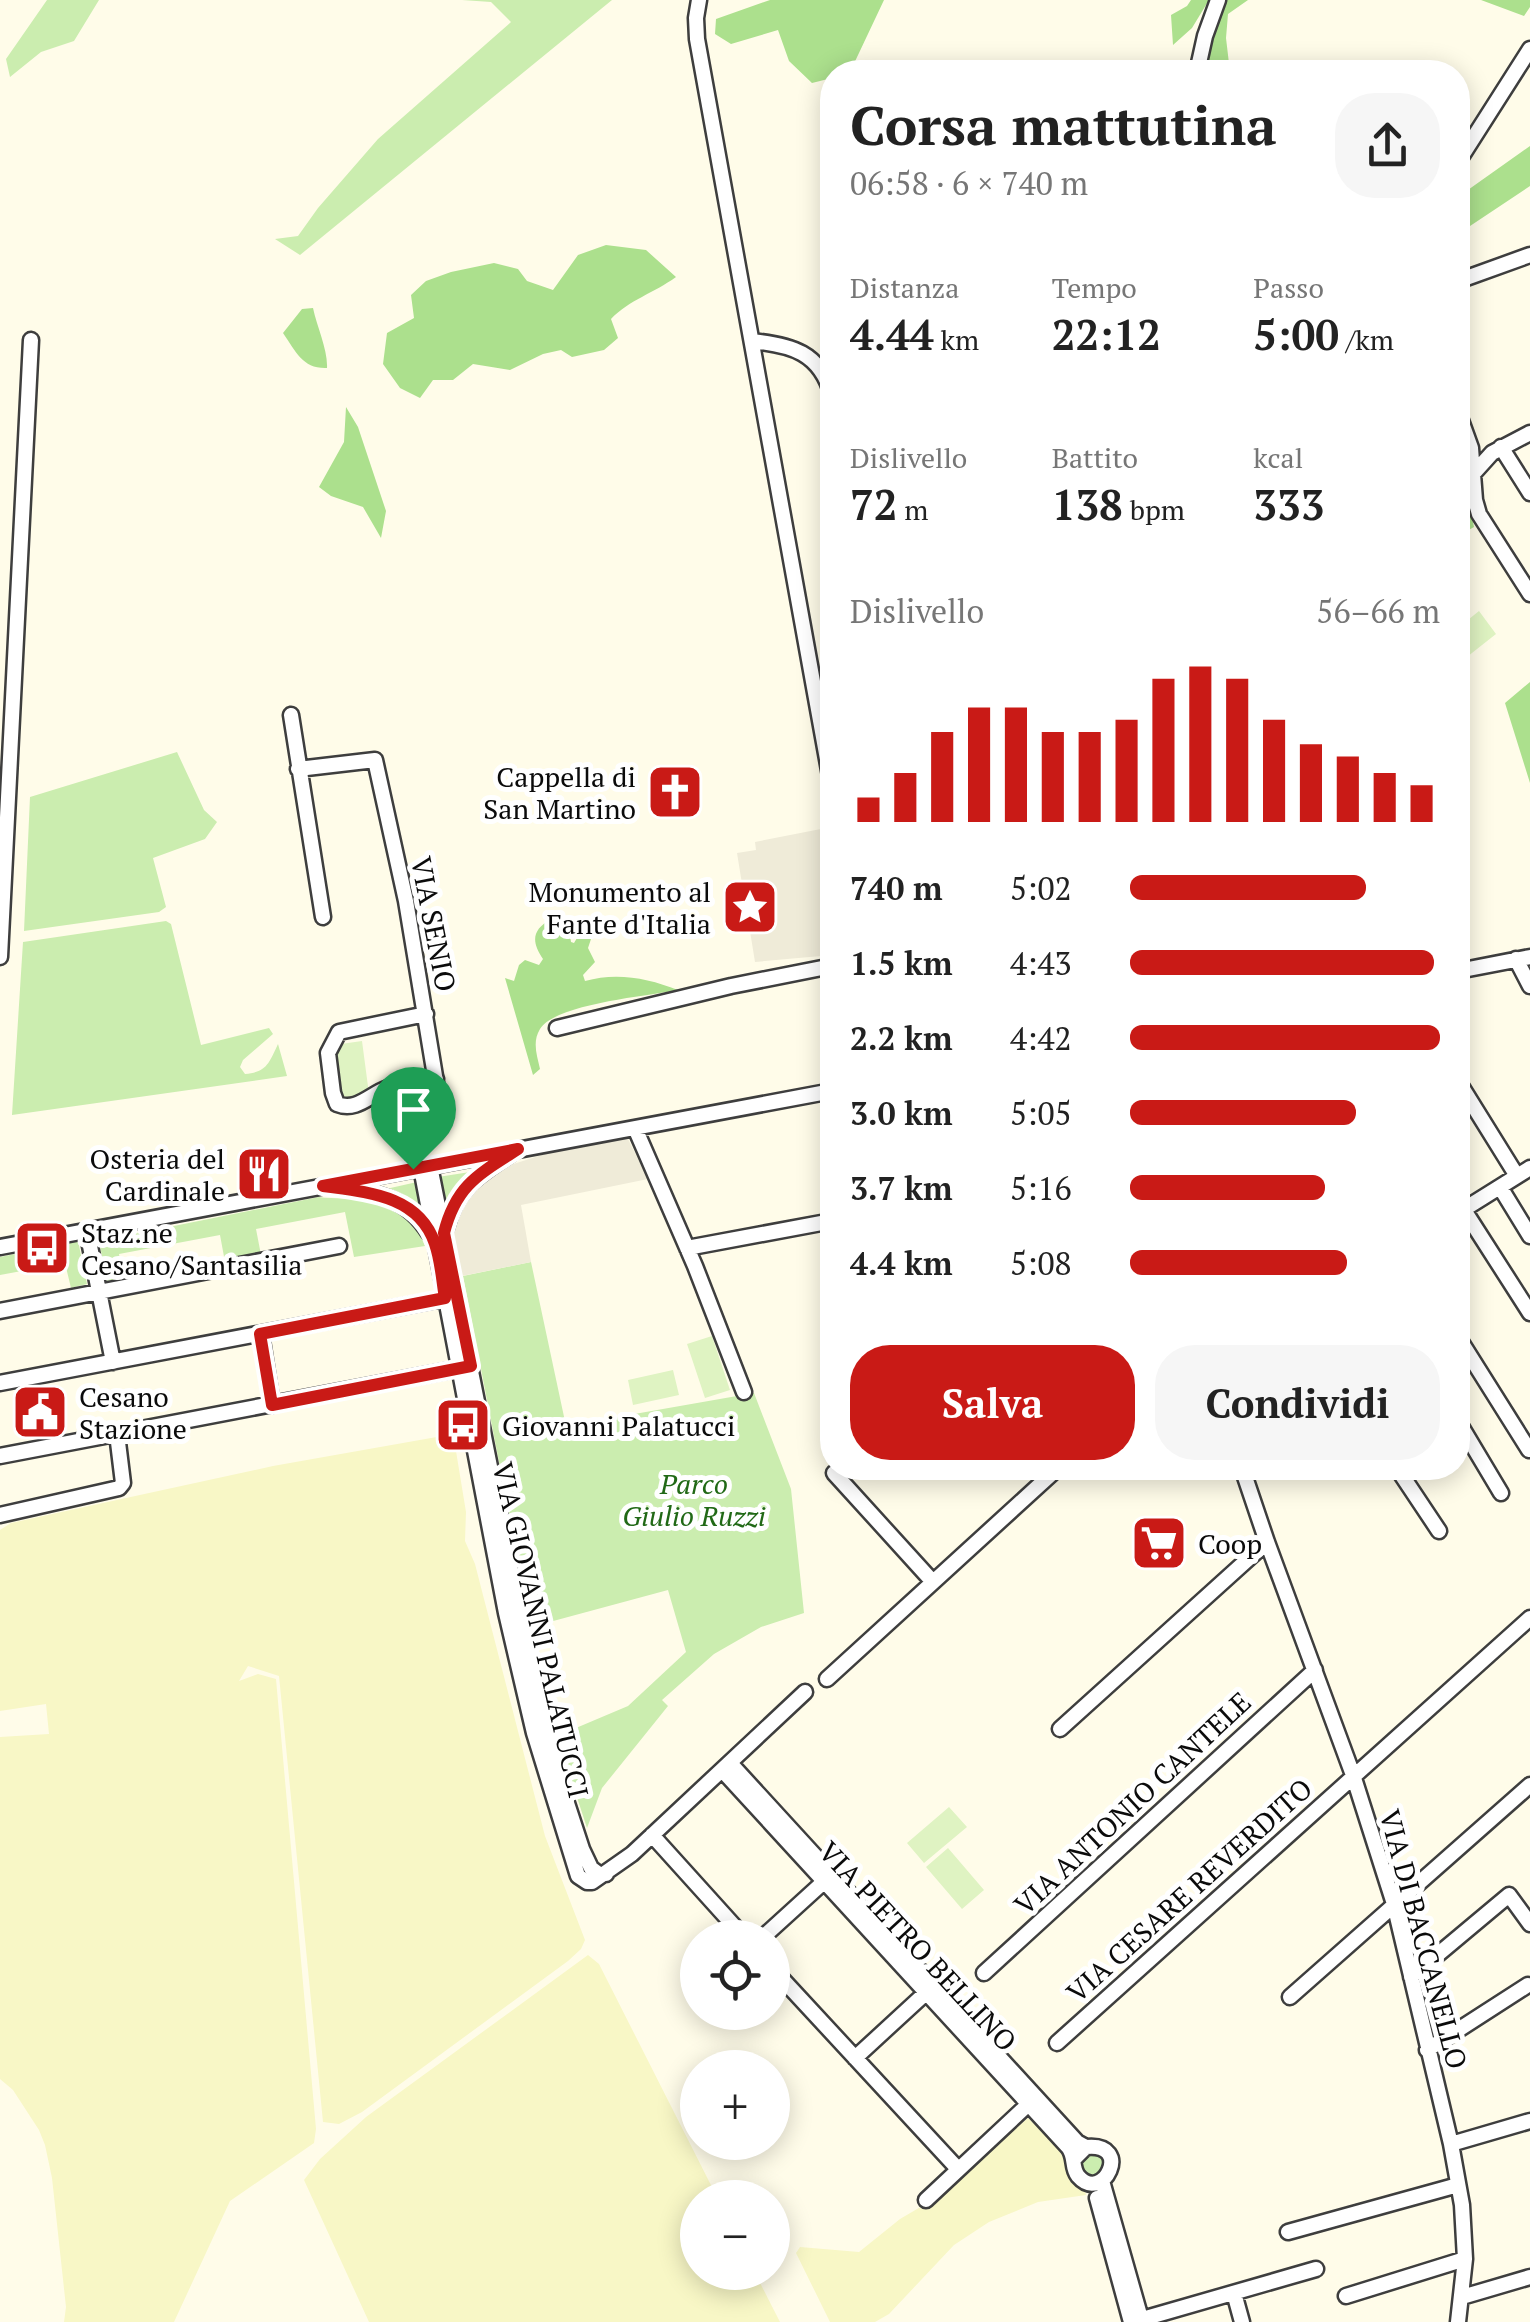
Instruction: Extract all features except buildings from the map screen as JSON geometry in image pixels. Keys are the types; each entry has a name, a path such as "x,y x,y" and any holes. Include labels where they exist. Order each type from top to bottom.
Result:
{"street":[{"path":"699,0 697,39 820,720"},
{"path":"1200,60 1218,0"},
{"path":"1470,143 1530,49"},
{"path":"1470,277 1530,255"},
{"path":"0,957 8,632 31,340"},
{"path":"752,341 781,344 802,352 820,370"},
{"path":"1473,475 1501,447 1530,432"},
{"path":"1470,444 1475,500 1481,519 1530,594"},
{"path":"1501,447 1530,493"},
{"path":"291,715 323,917"},
{"name":"VIA SENIO","path":"298,769 375,760 406,901 436,1079 437,1110 430,1132 414,1158 421,1167"},
{"path":"1470,968 1523,958 1530,986"},
{"path":"558,1028 820,968"},
{"path":"426,1014 339,1032 328,1053 332,1093 336,1104 355,1106 386,1088 436,1079"},
{"path":"0,1247 820,1093"},
{"path":"1470,1098 1524,1172 1470,1206"},
{"path":"634,1128 744,1392"},
{"path":"323,1186 398,1201 440,1238 463,1190 518,1149"},
{"name":"VIA GIOVANNI PALATUCCI","path":"421,1167 440,1238 530,1668 582,1849 591,1868 606,1874 652,1836"},
{"path":"1500,1187 1530,1236"},
{"path":"687,1248 820,1223"},
{"path":"1470,1226 1530,1313"},
{"path":"87,1231 112,1362"},
{"path":"0,1311 339,1246"},
{"path":"0,1383 451,1297"},
{"path":"260,1334 272,1405"},
{"path":"1470,1356 1529,1450"},
{"path":"0,1456 465,1367"},
{"path":"0,1514 119,1488 123,1483 117,1434"},
{"path":"1470,1442 1501,1493"},
{"path":"841,1480 933,1582"},
{"path":"827,1679 1045,1480"},
{"name":"VIA DI BACCANELLO","path":"1246,1480 1353,1774 1394,1904 1451,2144 1464,2224 1465,2259 1458,2322"},
{"path":"1405,1480 1439,1531"},
{"path":"1060,1729 1266,1542"},
{"name":"VIA CESARE REVERDITO","path":"1058,2042 1530,1618"},
{"name":"VIA ANTONIO CANTELE","path":"984,1973 1315,1670"},
{"path":"729,1920 652,1836 805,1692"},
{"name":"VIA PIETRO BELLINO","path":"726,1766 1032,2100 1075,2158"},
{"path":"1290,1998 1530,1785"},
{"path":"782,1920 829,1878"},
{"path":"1411,1978 1509,1895 1530,1924"},
{"path":"1428,2050 1528,1986"},
{"path":"790,1987 958,2169"},
{"path":"856,2058 930,1989"},
{"path":"926,2200 1032,2100"},
{"name":"VIA PIETRO BELLINO","path":"1032,2100 1086,2147"},
{"path":"1451,2144 1530,2121"},
{"path":"1097,2146 1110,2158 1111,2169 1098,2182 1078,2176 1075,2170 1075,2158 1086,2147 1097,2146"},
{"path":"1098,2182 1137,2321 1316,2269"},
{"path":"1288,2232 1458,2185"},
{"path":"1346,2296 1465,2259"},
{"path":"1462,2297 1530,2277"},
{"path":"1234,2293 1242,2322"}],"green space":[{"path":"47,0 99,0 74,41 41,52 10,77 6,59"},
{"path":"462,0 612,0 300,255 275,239 298,236 378,139 511,22 491,2"},
{"path":"770,0 884,0 856,60 820,60 820,81 812,83 789,61 778,30 731,44 715,34 716,19"},
{"path":"1191,0 1209,0 1192,28 1173,45 1171,15"},
{"path":"1223,0 1248,0 1228,14 1229,60 1201,60"},
{"path":"1481,0 1530,0 1530,7 1524,16"},
{"path":"1530,146 1530,186 1470,226 1470,188"},
{"path":"606,245 646,250 676,277 611,319 618,338 604,350 572,357 561,350 510,370 473,364 453,380 433,380 420,398 400,388 383,364 387,333 414,318 411,295 426,281 494,263 518,269 527,281 553,290 578,255"},
{"path":"313,308 327,368 306,362 283,333 302,309"},
{"path":"346,407 358,427 386,511 381,538 363,507 331,496 319,487 344,442"},
{"path":"1479,611 1496,634 1470,655 1470,618"},
{"path":"1530,682 1530,783 1505,703"},
{"path":"177,752 204,810 217,822 205,839 153,858 166,907 159,912 24,931 30,797"},
{"path":"743,894 763,901 764,909 747,923 737,920 734,900"},
{"path":"551,919 567,925 571,942 580,933 592,936 588,948 595,962 583,975 585,981 632,978 678,990 582,1007 549,1020 536,1039 540,1069 533,1075 505,978 514,981 525,960 539,965 543,959 535,936"},
{"path":"166,921 171,924 201,1045 269,1028 273,1034 240,1067 245,1074 263,1069 278,1044 287,1076 12,1115 23,942"},
{"path":"362,1041 369,1094 342,1098 334,1045"},
{"path":"470,1172 456,1189 444,1211 438,1177"},
{"path":"417,1182 424,1215 386,1189"},
{"path":"319,1197 368,1200 401,1210 419,1231 425,1246 354,1257 345,1212 256,1229 261,1255 225,1262 220,1235 119,1254 123,1278 107,1281 99,1241"},
{"path":"78,1241 87,1284 71,1288 65,1263 0,1275 0,1257"},
{"name":"Parco Giulio Ruzzi","path":"531,1262 566,1426 754,1393 791,1489 804,1613 761,1627 714,1654 662,1700 668,1706 602,1788 587,1828 557,1736 628,1706 686,1652 668,1590 531,1627 463,1276"},
{"path":"712,1336 730,1390 705,1398 687,1344"},
{"path":"673,1370 679,1395 633,1405 628,1380"},
{"path":"448,1435 455,1445 466,1512 465,1541 475,1564 545,1836 585,1940 568,1961 362,2112 339,2124 323,2122 279,1676 248,1666 239,1681 258,1674 276,1679 316,2129 314,2143 230,2201 174,2322 64,2322 66,2307 45,2145 13,2090 0,2079 0,1737 49,1734 46,1704 0,1711 0,1530 11,1523 273,1466"},
{"path":"949,1807 967,1827 924,1863 907,1843"},
{"path":"948,1848 984,1890 962,1909 926,1867"},
{"path":"588,1955 599,1964 680,2124 680,2160 698,2160 708,2180 680,2180 680,2290 764,2290 780,2322 369,2322 304,2180 320,2159 366,2117"},
{"path":"1028,2118 1068,2158 1067,2175 1086,2195 1038,2202 989,2222 954,2245 889,2314 875,2322 830,2322 796,2253 800,2247 859,2252 900,2219 929,2202"},
{"path":"1092,2151 1101,2155 1105,2164 1101,2173 1092,2177 1083,2173 1079,2164 1083,2155"}],"shaded area":[{"path":"820,829 820,956 755,962 749,925 767,910 765,899 743,890 737,853 756,850 755,842"},
{"path":"627,1137 648,1179 521,1205 531,1262 457,1277 451,1227 464,1193 501,1168 551,1152"}],"place":[{"name":"Cappella di San Martino","path":"675,792"},
{"name":"Monumento al Fante d'Italia","path":"750,907"},
{"name":"Osteria del Cardinale","path":"264,1174"},
{"name":"Staz.ne Cesano/Santasilia","path":"42,1248"},
{"name":"Cesano Stazione","path":"40,1412"},
{"name":"Giovanni Palatucci","path":"463,1425"},
{"name":"Coop","path":"1159,1543"}],"route":[{"path":"518,1149 463,1190 444,1233 471,1366 272,1405 260,1334 445,1298 435,1242 419,1216 398,1201 377,1194 323,1186 413,1169 518,1149"}]}
